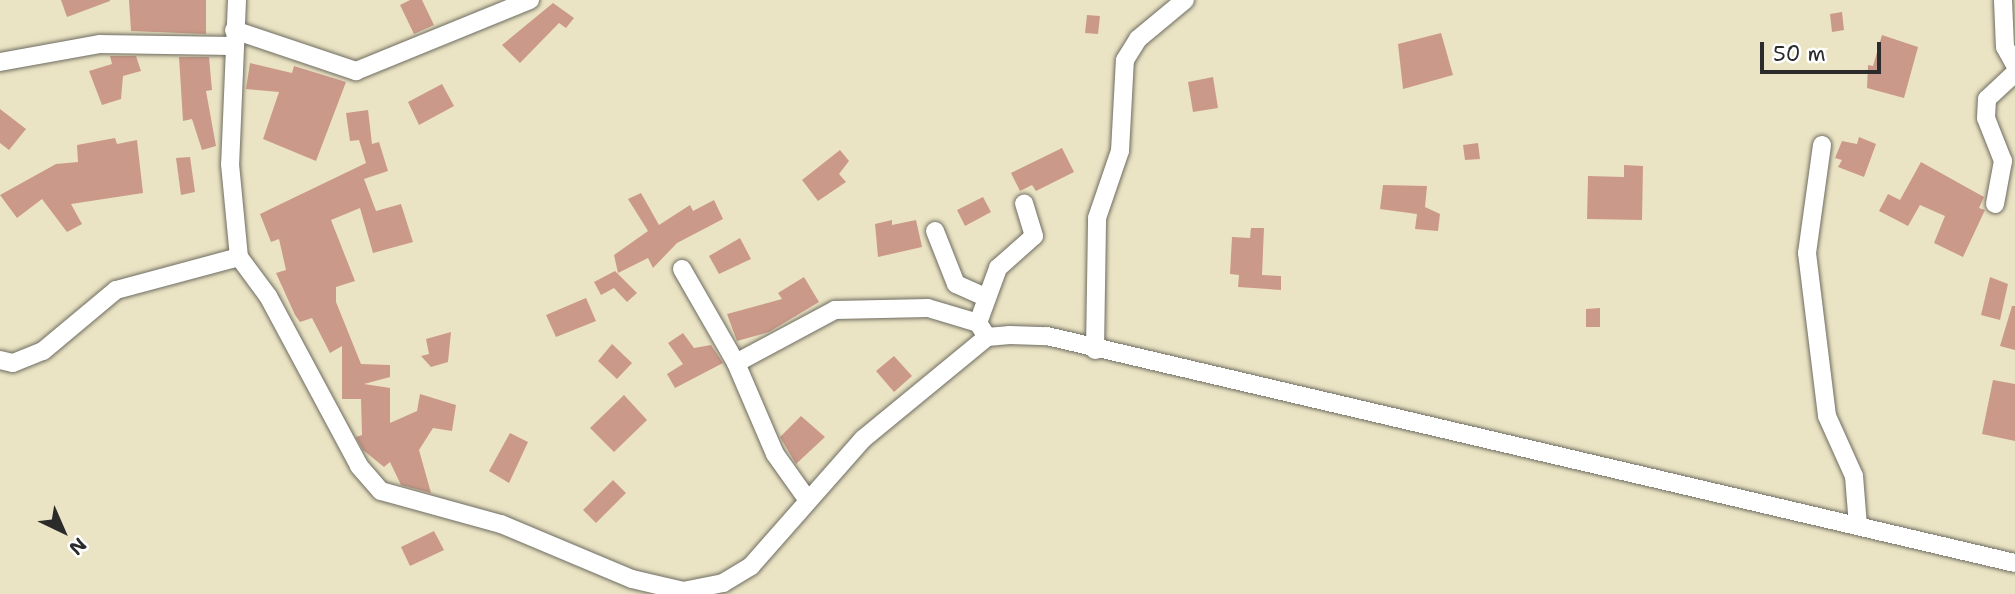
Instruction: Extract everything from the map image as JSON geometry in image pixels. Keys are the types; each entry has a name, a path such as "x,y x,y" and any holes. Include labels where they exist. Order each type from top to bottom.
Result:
{"street":[{"path":"237,0 233,38 230,164 239,257 268,296 359,466 389,496 501,524 632,579 683,591 723,583 751,566 807,499 863,439 982,330 983,296 998,268 1034,236 1024,204"},
{"path":"0,62 100,44 233,38 356,71 530,0"},
{"path":"1095,350 1097,218 1120,150 1125,60 1138,39 1185,0"},
{"path":"2003,0 2005,47 2015,65"},
{"path":"1995,204 2004,168 1986,118 1987,99 2015,73"},
{"path":"1822,145 1807,253 1827,416 1854,476 1858,526"},
{"path":"935,231 956,284 983,296"},
{"path":"0,360 13,363 43,351 116,290 239,257"},
{"path":"682,270 736,363 775,453 807,499"},
{"path":"736,363 835,310 928,308 982,330 1047,336 1095,350 2015,563"}],"building":[{"path":"61,0 110,0 110,1 67,17"},
{"path":"129,0 206,0 206,34 131,31"},
{"path":"410,0 422,0 434,25 414,34 400,5"},
{"path":"553,3 574,18 566,28 559,23 520,63 502,45"},
{"path":"1842,12 1844,30 1832,32 1830,14"},
{"path":"1087,15 1100,16 1098,34 1085,33"},
{"path":"1441,33 1453,75 1403,89 1398,44"},
{"path":"1882,35 1918,47 1904,98 1867,88 1868,65 1873,66"},
{"path":"110,56 136,56 141,71 123,76 121,99 102,105 89,71 112,64"},
{"path":"179,57 209,57 212,90 206,91 216,146 202,150 192,119 183,121"},
{"path":"250,63 292,73 294,66 346,82 316,161 263,139 279,92 246,89"},
{"path":"1213,77 1218,108 1193,112 1188,82"},
{"path":"442,84 454,106 419,125 408,102"},
{"path":"0,109 26,129 9,150 0,143"},
{"path":"368,110 372,144 379,142 388,171 364,179 376,211 401,204 413,242 373,253 360,208 331,220 355,281 336,287 336,302 361,364 390,365 390,377 364,384 390,388 390,423 417,411 420,394 456,405 452,431 433,428 419,450 431,493 401,485 390,462 384,467 363,450 356,437 362,435 361,399 342,399 342,346 330,353 312,318 300,322 295,315 276,273 286,270 279,239 271,242 260,214 366,163 359,140 350,141 346,113"},
{"path":"1859,137 1876,144 1864,177 1838,167 1842,160 1835,158 1842,141 1857,144"},
{"path":"115,138 117,144 137,140 143,193 71,204 82,224 67,232 42,199 17,218 0,195 56,164 78,162 77,145"},
{"path":"1478,143 1480,159 1465,160 1463,145"},
{"path":"1062,148 1074,172 1036,191 1032,185 1020,191 1011,173"},
{"path":"840,150 849,161 839,174 846,182 818,201 802,180"},
{"path":"190,157 195,192 181,195 176,158"},
{"path":"1921,162 1984,197 1979,208 1985,210 1963,257 1934,243 1945,216 1920,205 1908,226 1879,211 1888,194 1900,200"},
{"path":"1624,165 1643,166 1642,220 1587,219 1588,176 1624,177"},
{"path":"1383,185 1427,186 1425,207 1440,214 1438,231 1415,229 1417,214 1380,209"},
{"path":"641,193 659,225 690,205 693,211 714,200 723,219 677,243 653,268 648,258 618,273 614,255 648,231 628,199"},
{"path":"983,197 991,212 965,226 957,210"},
{"path":"892,220 892,225 916,220 922,247 878,257 875,224"},
{"path":"1251,228 1264,228 1262,275 1281,276 1281,290 1238,287 1239,275 1230,274 1232,237 1250,238"},
{"path":"740,238 751,259 719,274 709,256"},
{"path":"615,271 637,293 627,302 614,288 601,295 594,282"},
{"path":"804,277 819,302 769,332 737,341 727,314 782,299 778,293"},
{"path":"1990,277 2008,284 2000,320 1981,315"},
{"path":"586,298 596,321 556,337 546,315"},
{"path":"2012,306 2015,306 2015,350 2000,346"},
{"path":"1600,308 1600,327 1586,327 1586,309"},
{"path":"451,332 448,362 431,367 421,356 429,354 426,339"},
{"path":"683,333 694,348 711,345 723,363 675,388 667,374 683,364 668,343"},
{"path":"612,344 632,363 617,379 598,361"},
{"path":"894,356 912,376 894,392 876,371"},
{"path":"1993,380 2015,384 2015,441 1982,434"},
{"path":"624,395 647,420 614,452 590,428"},
{"path":"801,416 825,437 796,464 780,437"},
{"path":"510,433 528,442 509,483 489,471"},
{"path":"613,480 626,493 596,523 583,510"},
{"path":"434,531 444,550 410,566 401,547"}]}
